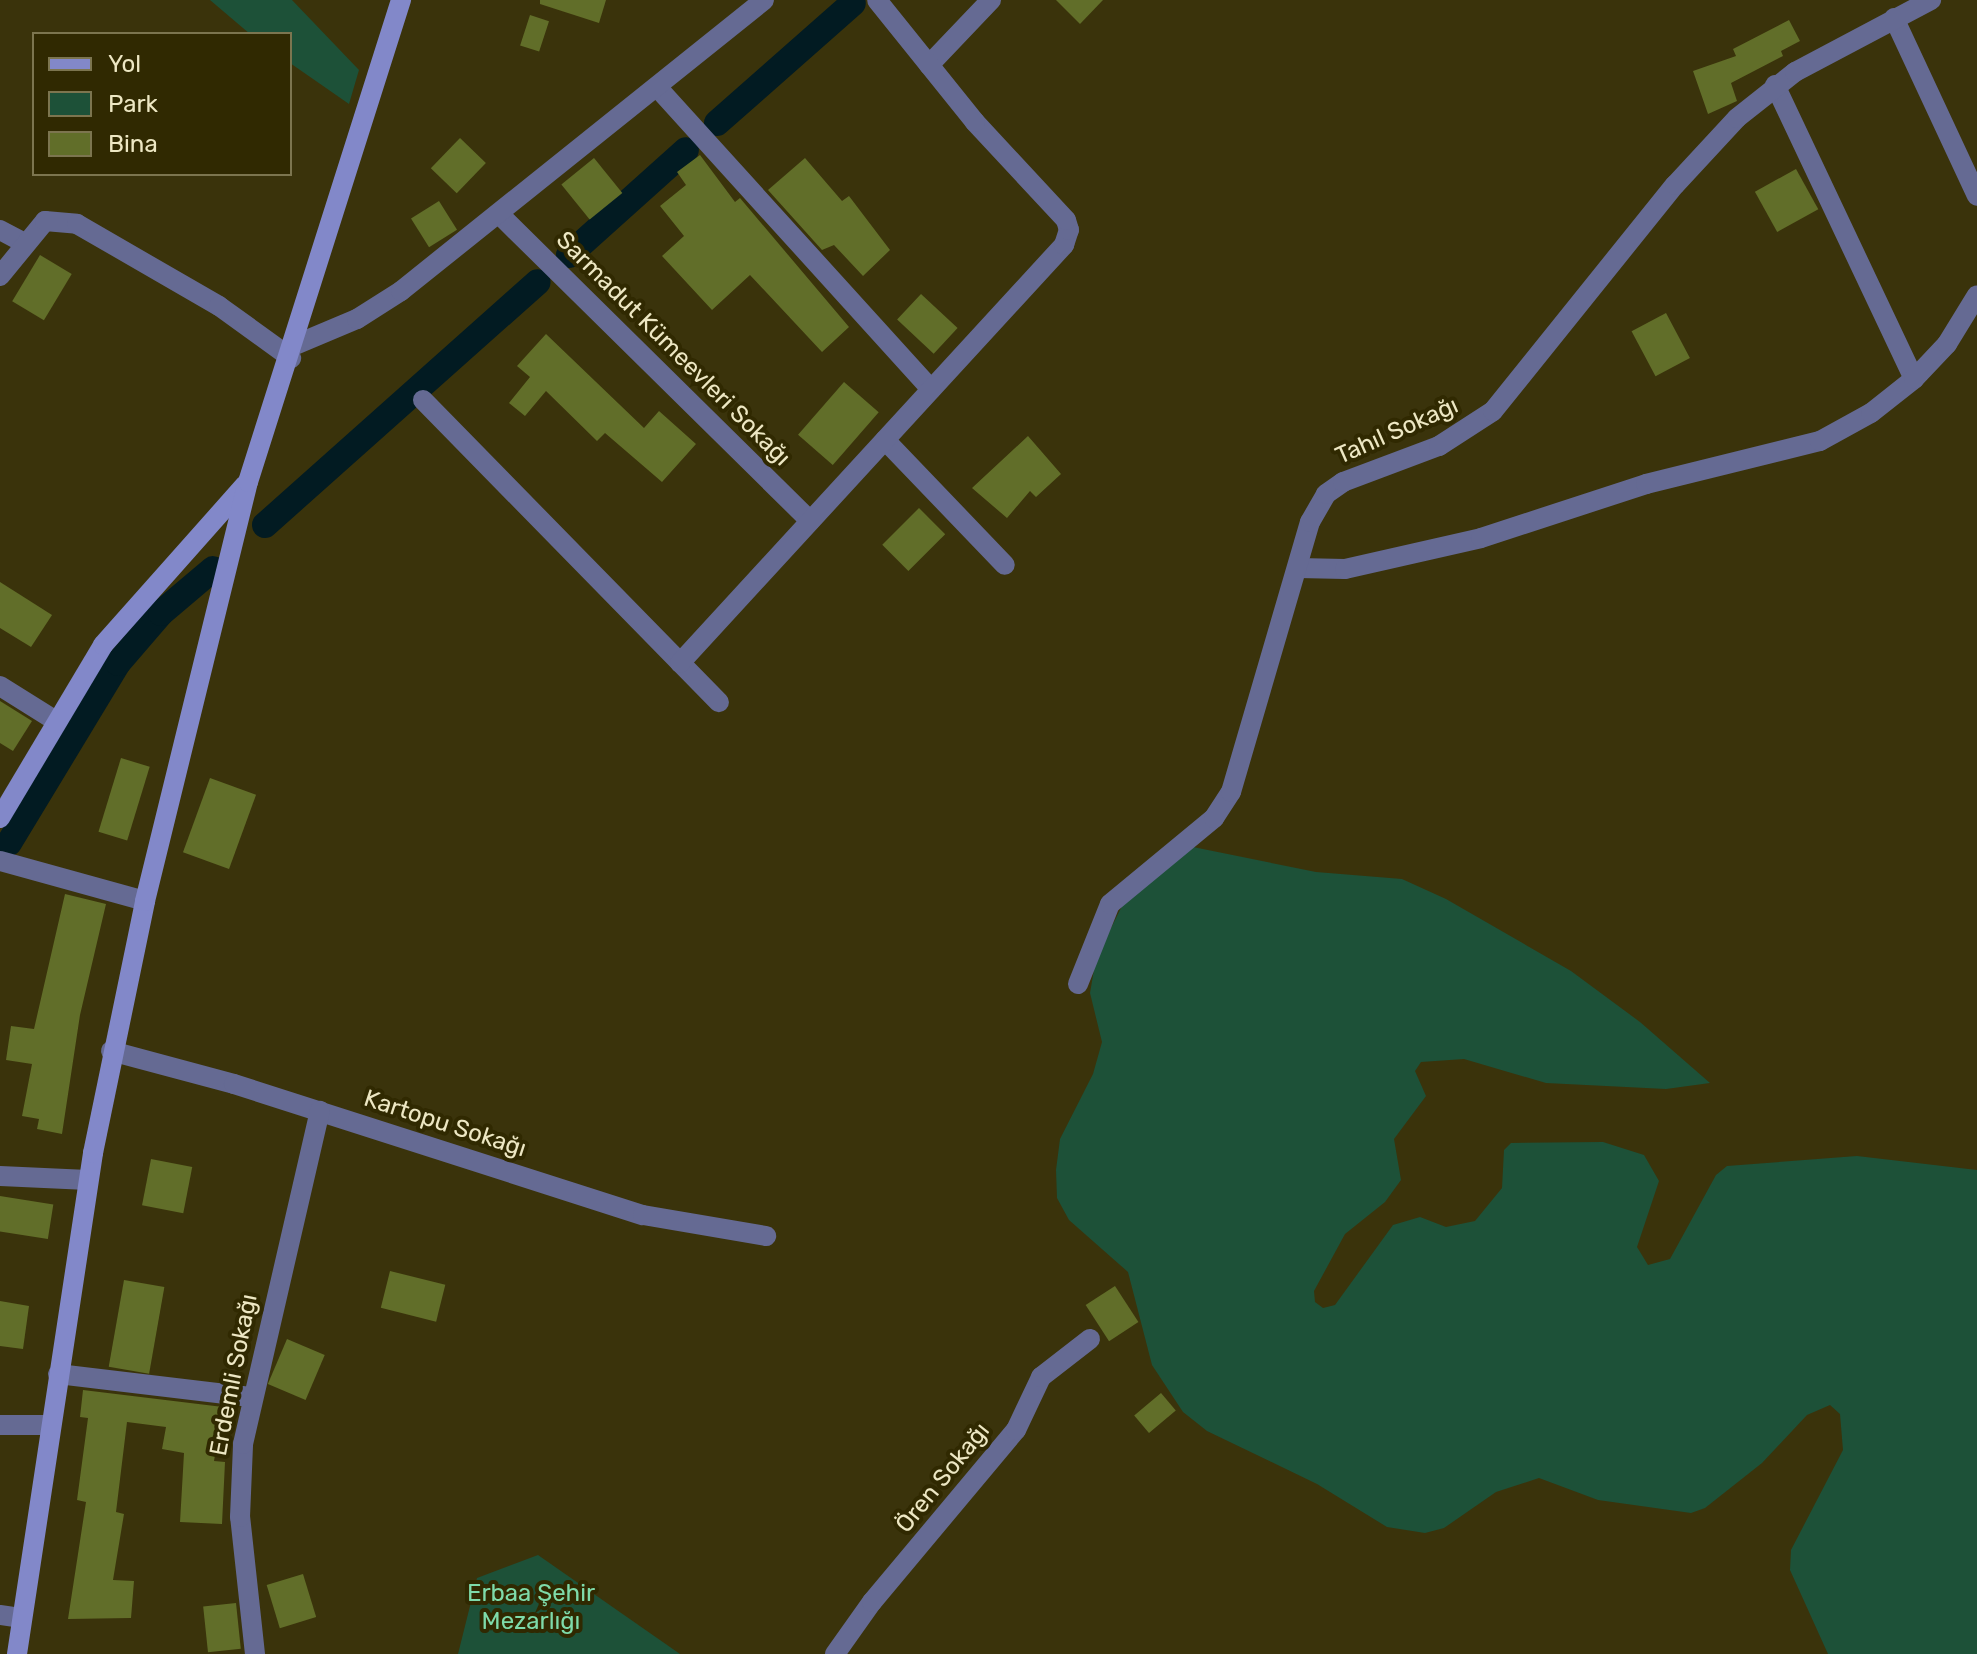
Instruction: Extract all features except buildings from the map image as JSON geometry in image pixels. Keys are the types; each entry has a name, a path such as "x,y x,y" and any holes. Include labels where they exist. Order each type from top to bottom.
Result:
{"main road":[{"path":"17,1654 88,1180 111,1051 145,901 248,482 293,351 401,0"},
{"path":"0,818 56,721 123,620 248,482"}],"street":[{"path":"0,276 45,221 77,224 293,351 357,319 401,291 764,0"},
{"path":"680,663 1064,245 1069,230 1066,220 929,65 877,0"},
{"path":"929,65 991,0"},
{"name":"Tahıl Sokağı","path":"1078,984 1110,904 1214,818 1231,792 1316,507 1326,494 1343,482 1439,446 1493,411 1675,185 1775,85 1931,0"},
{"path":"1894,18 1977,196"},
{"path":"1775,85 1914,379"},
{"path":"657,87 931,389"},
{"name":"Sarmadut Kümeevleri Sokağı","path":"499,214 810,521"},
{"path":"0,230 24,243"},
{"path":"1298,568 1345,569 1403,557 1481,538 1646,484 1798,449 1852,425 1914,379 1947,344 1977,295"},
{"path":"423,400 719,702"},
{"path":"885,440 1005,565"},
{"path":"0,686 56,721"},
{"path":"0,861 145,901"},
{"name":"Kartopu Sokağı","path":"111,1051 320,1111 643,1215 766,1236"},
{"name":"Erdemli Sokağı","path":"255,1654 240,1517 251,1397 320,1111"},
{"path":"0,1176 88,1180"},
{"name":"Ören Sokağı","path":"835,1654 864,1611 1016,1430 1041,1377 1090,1339"},
{"path":"58,1374 251,1397"},
{"path":"0,1425 49,1425"},
{"path":"0,1615 22,1618"}],"green space":[{"path":"210,0 292,0 359,70 349,104 292,64 292,32 248,32"},
{"path":"1193,847 1316,872 1402,879 1446,899 1571,971 1640,1022 1710,1083 1666,1089 1546,1083 1464,1059 1421,1062 1415,1071 1426,1096 1394,1139 1401,1180 1385,1202 1345,1234 1314,1291 1315,1302 1323,1308 1335,1305 1393,1225 1420,1217 1446,1227 1475,1221 1502,1188 1504,1150 1511,1143 1603,1142 1644,1155 1659,1181 1637,1247 1648,1265 1670,1259 1716,1175 1727,1166 1857,1156 1977,1170 1977,1654 1828,1654 1790,1570 1791,1550 1843,1450 1840,1414 1830,1405 1807,1415 1762,1463 1705,1508 1691,1513 1598,1500 1539,1478 1496,1492 1444,1528 1425,1533 1387,1527 1317,1484 1207,1431 1183,1412 1152,1365 1128,1272 1069,1220 1057,1198 1056,1170 1060,1139 1093,1074 1102,1042 1090,993 1096,958 1125,900"},
{"name":"Erbaa Şehir Mezarlığı","path":"538,1555 680,1654 458,1654 477,1578"}],"waterway":[{"path":"717,123 853,3"},
{"path":"569,255 686,150"},
{"path":"265,525 538,282"},
{"path":"9,843 118,663 161,613 213,569"}]}
